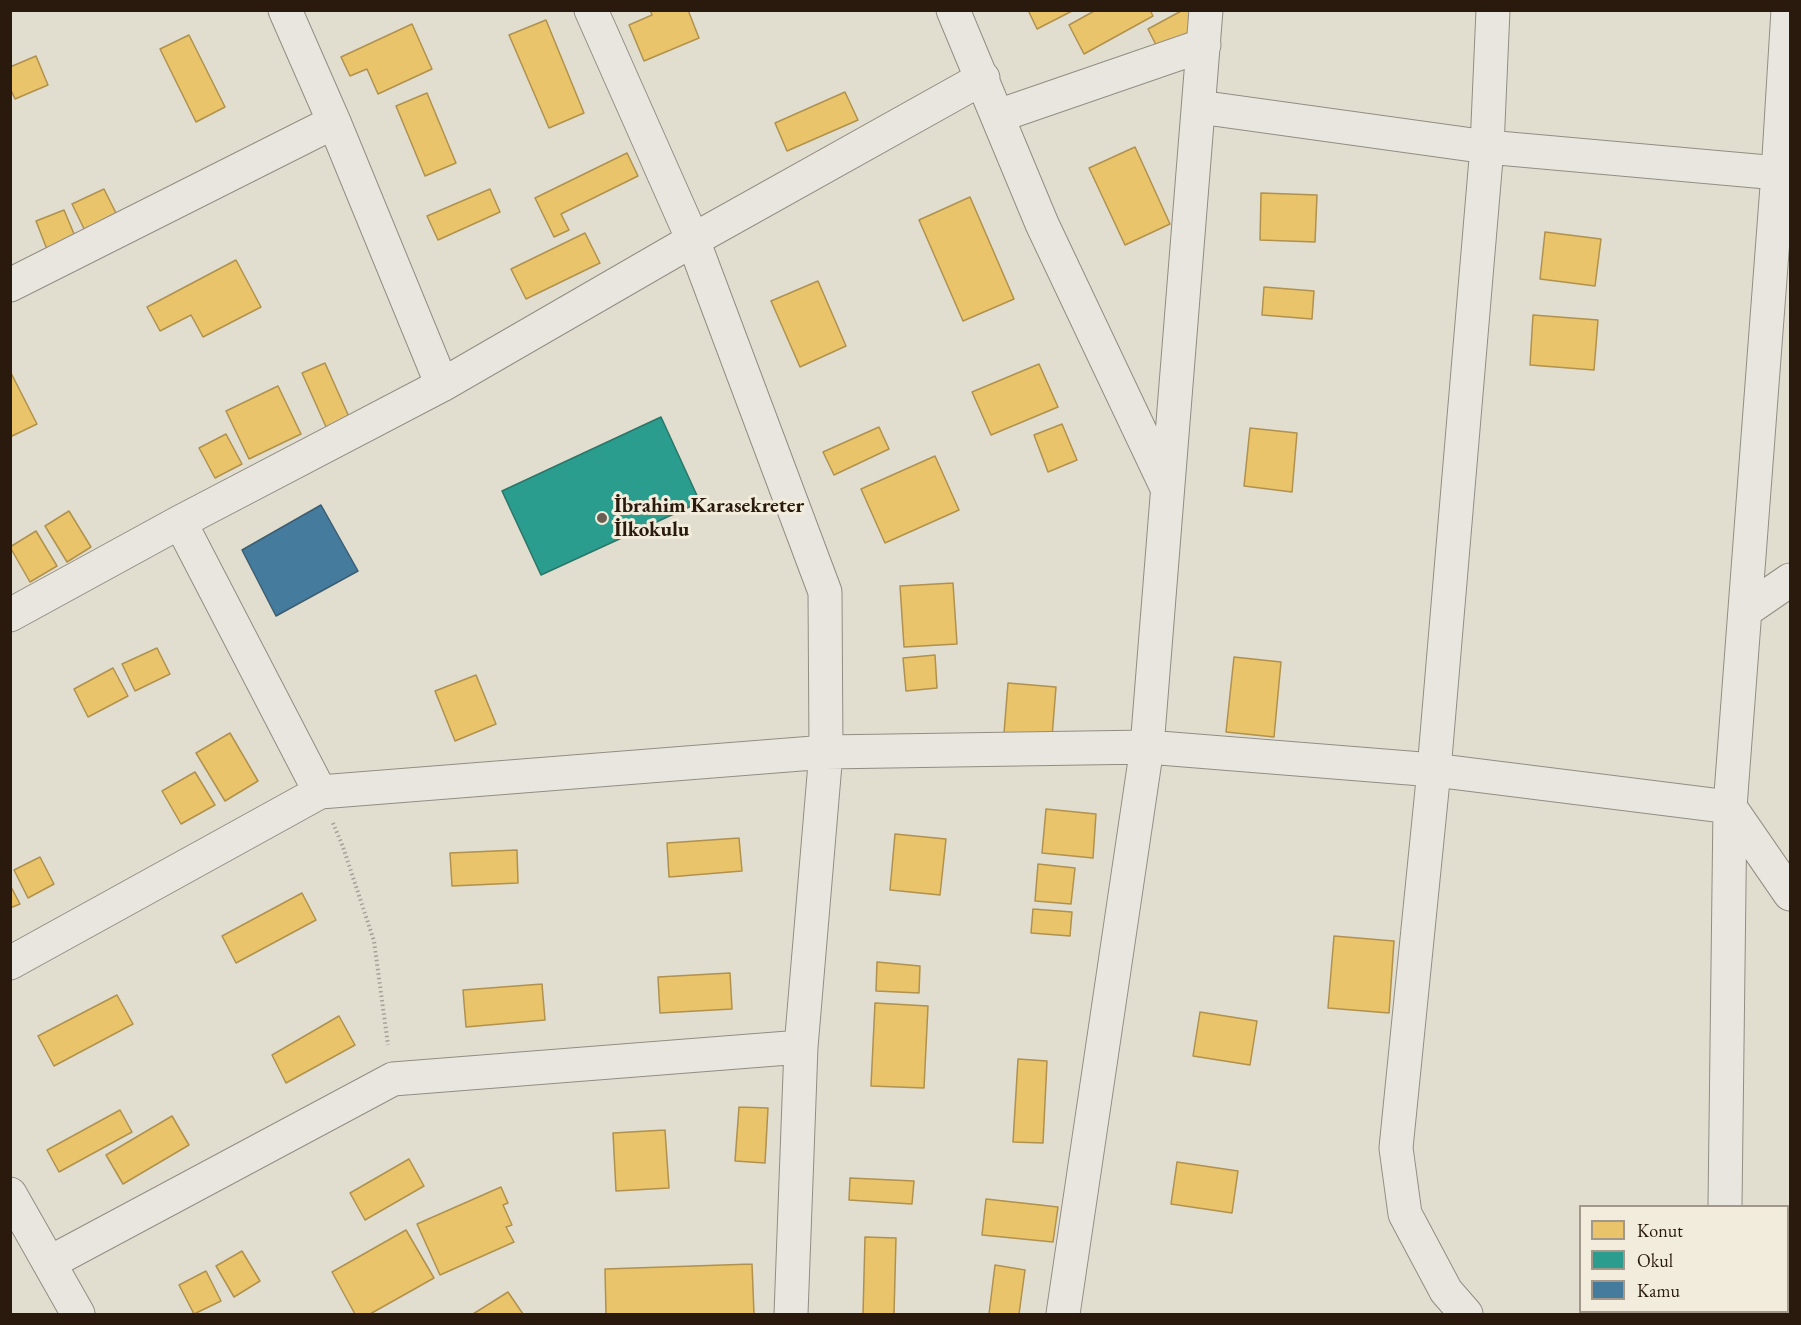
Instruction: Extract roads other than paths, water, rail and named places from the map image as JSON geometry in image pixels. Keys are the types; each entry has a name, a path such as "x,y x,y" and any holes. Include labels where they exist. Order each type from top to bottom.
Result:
{"street":[{"path":"285,10 334,122 442,385"},
{"path":"591,10 693,240 825,592 826,752 801,1047 791,1314"},
{"path":"953,10 1042,224 1169,490"},
{"path":"1063,1314 1147,747 1206,10"},
{"path":"1466,1314 1446,1291 1405,1214 1396,1148 1434,770 1487,147 1493,10"},
{"path":"1725,1205 1730,807 1745,611 1784,181 1788,10"},
{"path":"998,116 1204,45"},
{"path":"10,615 180,522 442,385 693,240 983,78"},
{"path":"1199,107 1487,147 1784,181"},
{"path":"10,285 334,122"},
{"path":"180,522 320,792"},
{"path":"1745,611 1791,580"},
{"path":"10,963 320,792 826,752 1147,747 1434,770 1730,807 1791,894"},
{"path":"49,1263 393,1079 801,1047"},
{"path":"10,1194 78,1314"}],"place":[{"name":"İbrahim Karasekreter İlkokulu","path":"602,518"}]}
